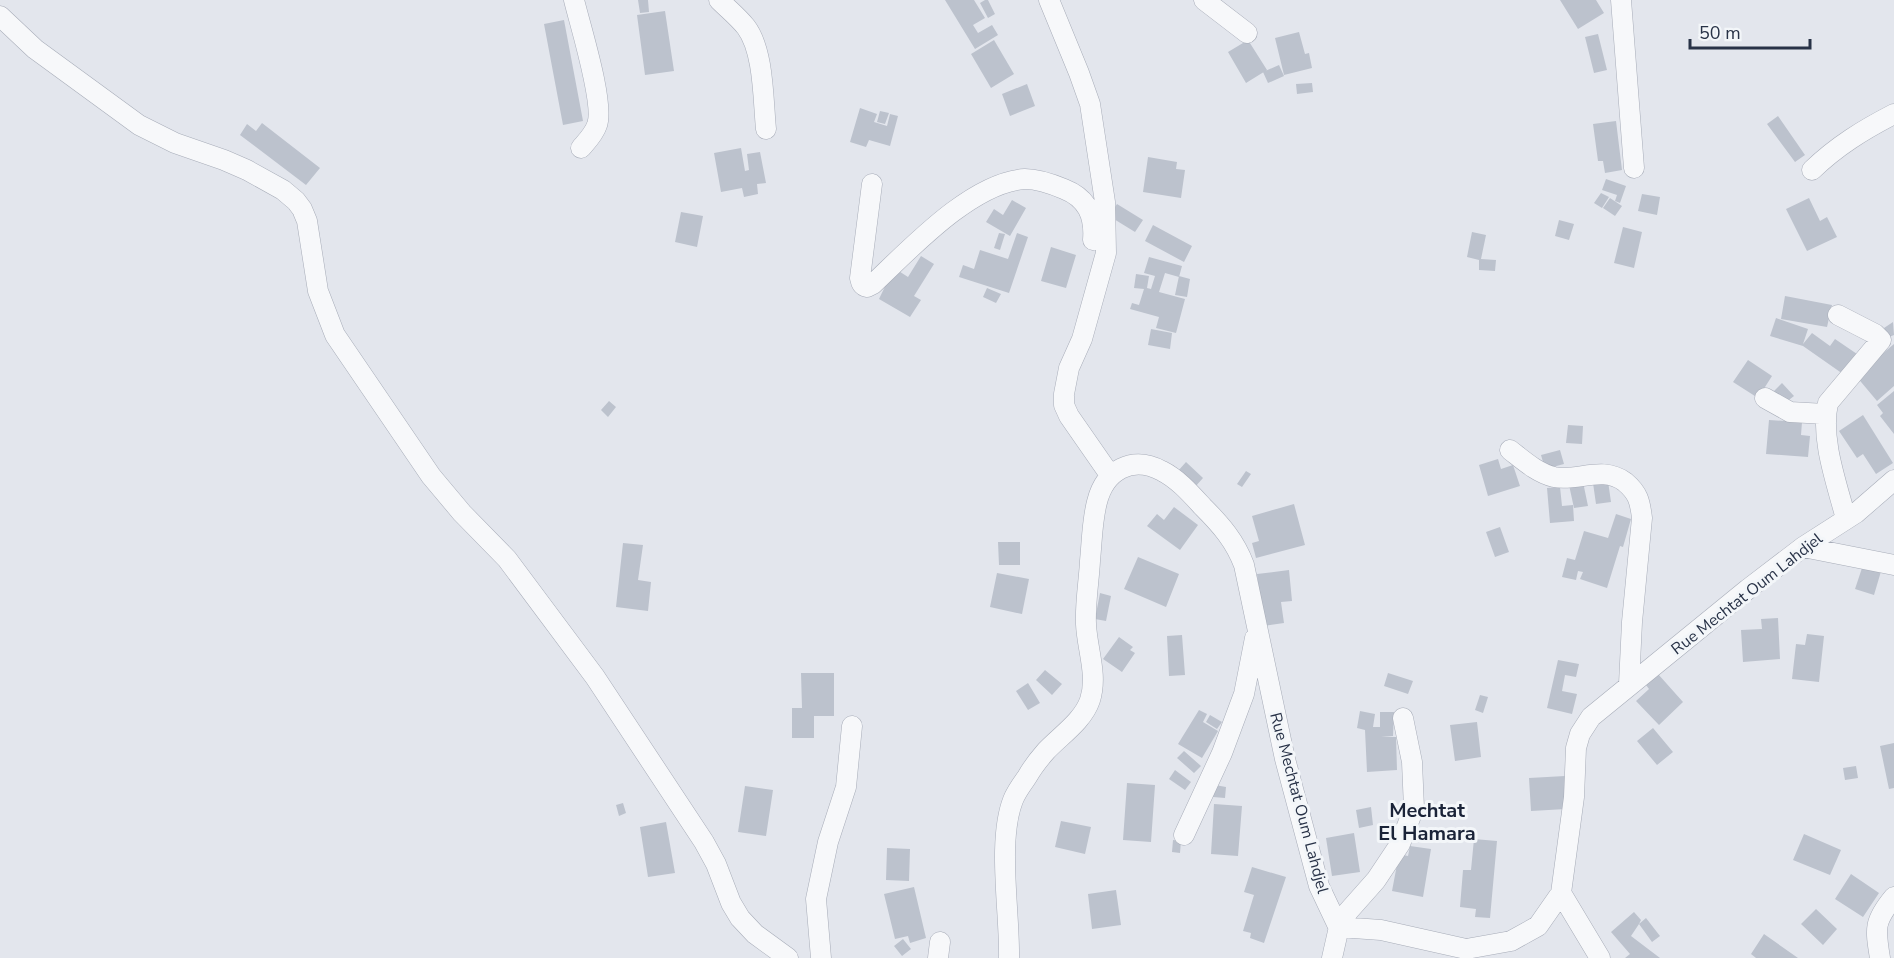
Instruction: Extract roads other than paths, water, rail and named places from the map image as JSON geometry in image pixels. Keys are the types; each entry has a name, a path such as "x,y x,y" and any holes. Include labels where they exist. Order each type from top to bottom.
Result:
{"street":[{"path":"574,0 600,102 598,124 580,148"},
{"path":"719,0 746,28 755,44 766,129"},
{"path":"1009,958 1005,854 1010,811 1013,800 1044,753 1083,713 1089,702 1092,688 1092,662 1086,624 1093,520 1097,499 1110,475 1064,405 1069,368 1082,339 1106,254 1105,202 1089,104 1049,0"},
{"path":"1204,0 1247,33"},
{"path":"1621,0 1634,168"},
{"path":"0,16 34,49 139,125 175,143 247,170 283,190 296,201 307,221 318,291 335,334 431,477 507,559 595,676 704,842 716,864 731,903 741,918 755,934 788,958"},
{"path":"1812,170 1834,149 1853,136 1894,114"},
{"path":"872,184 860,278 864,286 873,284 916,242 983,192 998,185 1027,179 1049,184 1078,196 1091,213 1094,232 1092,305"},
{"path":"1838,315 1875,334 1881,340 1828,403 1825,414 1824,430 1846,519"},
{"path":"1765,399 1790,412 1825,414"},
{"path":"1510,450 1540,472 1555,477 1615,475 1634,490 1640,501 1642,518 1632,622 1629,684"},
{"name":"Rue Mechtat Oum Lahdjel","path":"1110,475 1123,467 1137,464 1149,465 1164,472 1186,489 1224,528 1237,546 1244,565 1285,759 1319,886 1338,925 1381,930 1466,949 1511,940 1538,926 1561,893 1574,797 1576,748 1580,734 1591,717 1629,684 1894,480"},
{"path":"1803,548 1894,565"},
{"path":"1184,835 1222,753 1244,694 1257,630"},
{"path":"1332,958 1338,925 1376,880 1400,844 1414,808 1412,762 1403,718"},
{"path":"821,958 816,899 828,842 846,787 852,726"},
{"path":"1561,893 1600,958"},
{"path":"1880,958 1876,933 1878,921 1888,919 1894,897"}],"district":[{"name":"Mechtat El Hamara","path":"1427,822"}]}
